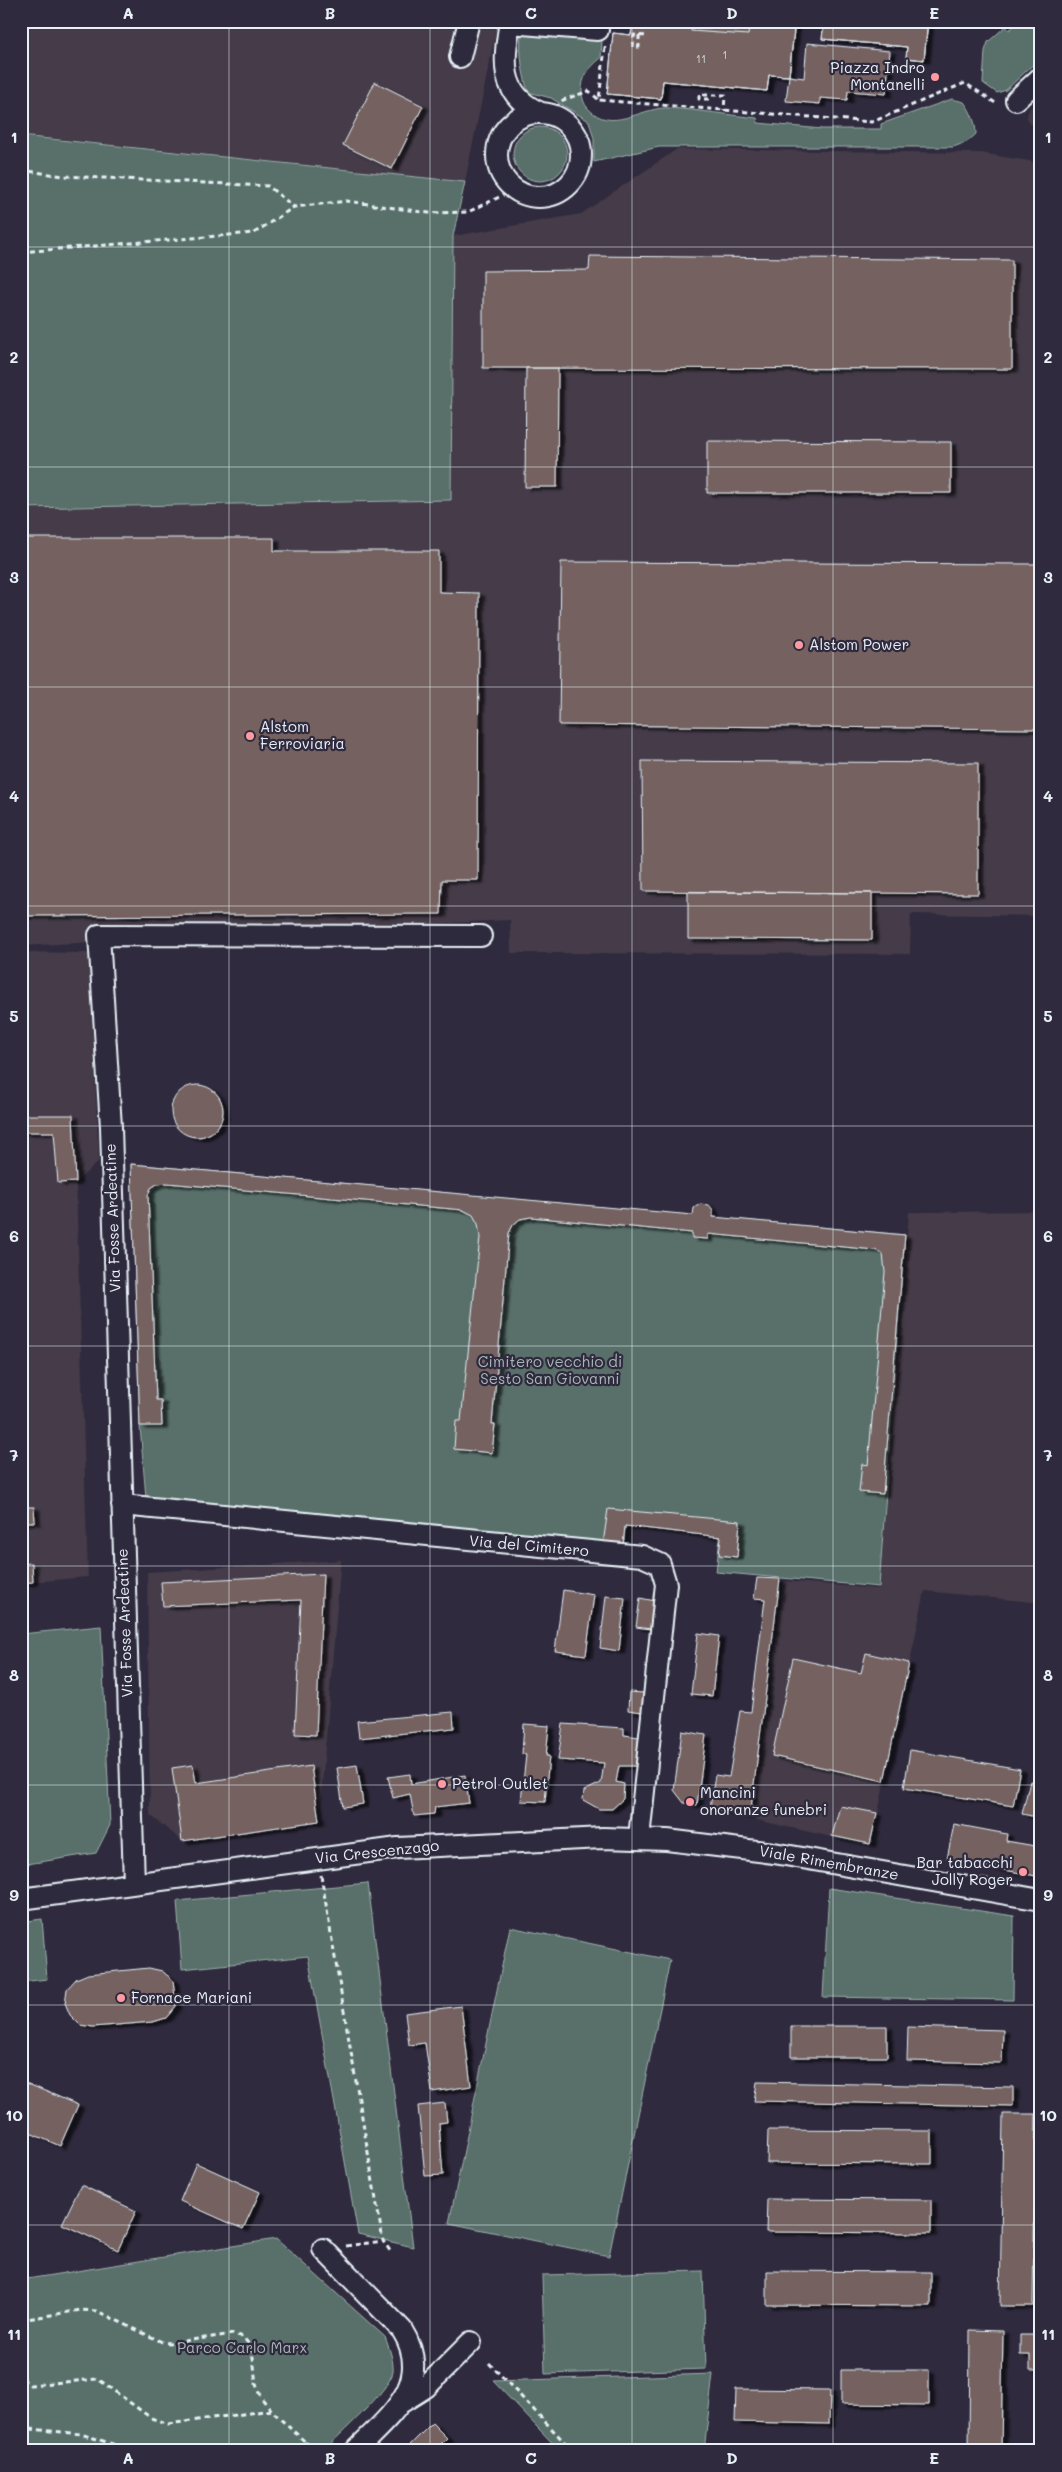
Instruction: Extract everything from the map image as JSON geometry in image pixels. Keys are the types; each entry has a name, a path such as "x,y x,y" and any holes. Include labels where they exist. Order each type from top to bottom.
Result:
{"street":[{"path":"460,57 469,21"},
{"path":"506,129 510,112 510,87 506,62 510,22 602,38"},
{"path":"1016,100 1041,77"},
{"path":"510,87 521,103 545,113 571,126 578,138 582,152 581,165 576,178 554,196 541,198 527,196 514,190 505,180 498,161 499,141 506,129 515,120 527,114 545,113"},
{"name":"Via Fosse Ardeatine","path":"134,1883 112,1162 99,935 481,936"},
{"name":"Via del Cimitero","path":"122,1505 642,1556 660,1564 666,1584 638,1838"},
{"name":"Via Crescenzago","path":"21,1899 318,1858 443,1845 638,1838 734,1847"},
{"name":"Viale Rimembranze","path":"734,1847 1041,1900"},
{"path":"323,2249 397,2324 408,2338 413,2358 412,2375 402,2402"},
{"path":"354,2451 402,2402 426,2387 470,2342"}],"path":[{"path":"640,35 648,36"},
{"path":"599,100 602,38"},
{"path":"545,113 563,100 589,91 599,100 872,122 964,83 972,88"},
{"path":"710,97 724,95 724,110"},
{"path":"21,170 63,176 268,186 294,206"},
{"path":"21,252 254,233 294,206 347,201 429,213 468,212 514,190"},
{"path":"318,1858 383,2240 391,2252"},
{"path":"323,2249 383,2240"},
{"path":"21,2320 81,2310 97,2311 162,2342 170,2343 233,2334 240,2335 247,2340 251,2348 259,2394 315,2451"},
{"path":"489,2363 503,2380 573,2451"},
{"path":"21,2369 25,2381 30,2385 98,2379 151,2418 168,2424 273,2410"},
{"path":"21,2428 81,2434 135,2451"},
{"path":"298,2451 307,2442"}],"shaded area":[{"path":"21,21 498,21 465,182 21,135"},
{"path":"1041,99 1041,126 1030,124 1027,117 1029,109"},
{"path":"677,149 981,153 1041,163 1041,916 911,914 910,954 511,953 510,920 21,946 21,508 451,500 453,236 581,214"},
{"path":"21,952 89,953 99,1161 76,1182 88,1577 21,1583"},
{"path":"1041,1211 1041,1603 925,1591 871,1846 752,1819 783,1581 879,1589 909,1212"},
{"path":"341,1560 319,1821 182,1841 150,1815 147,1572"}],"green space":[{"path":"523,21 529,34 602,41 601,58 593,65 584,78 582,93 587,107 602,118 611,120 621,119 650,110 670,108 757,118 758,123 822,129 881,129 881,124 952,99 964,102 967,106 974,121 976,134 967,142 953,147 659,147 594,162 594,139 589,121 551,98 528,92 521,56"},
{"path":"1021,21 1041,21 1041,57 1006,90 997,93 983,83 985,51 988,42 1006,26 1009,30"},
{"path":"540,127 550,129 559,135 565,144 567,154 565,164 559,173 550,179 540,181 530,179 521,173 515,164 513,154 515,144 521,135 530,129"},
{"path":"21,136 465,182 453,236 451,500 21,508"},
{"name":"Cimitero vecchio di Sesto San Giovanni","path":"131,1164 905,1235 879,1587 716,1572 720,1537 626,1526 623,1546 146,1498 140,1426"},
{"path":"101,1626 110,1825 96,1853 21,1865 21,1634"},
{"path":"368,1883 413,2247 358,2234 308,1956 182,1969 177,1901"},
{"path":"829,1888 1014,1916 1013,2000 823,1997"},
{"path":"42,1919 47,1979 21,1982 21,1922"},
{"path":"510,1927 670,1960 609,2256 449,2223"},
{"name":"Parco Carlo Marx","path":"276,2239 385,2337 392,2359 393,2372 383,2390 323,2451 21,2451 21,2280"},
{"path":"703,2271 706,2369 545,2374 542,2275"},
{"path":"713,2374 704,2451 560,2451 493,2381"}],"building":[{"path":"633,21 691,21 691,31 748,35 750,21 795,21 789,76 769,75 767,91 663,81 661,99 607,94 613,33 631,35"},
{"path":"633,21 795,21 789,76 769,75 767,91 663,81 661,99 607,94 613,33 631,35"},
{"path":"824,21 928,21 924,60 906,58 907,47 822,39"},
{"path":"824,21 928,21 924,60 906,58 907,47 822,39"},
{"path":"807,43 890,51 886,94 848,91 847,100 820,98 820,104 786,101 789,76 804,78"},
{"path":"375,82 423,106 392,169 343,145"},
{"path":"590,256 1012,260 1012,369 483,368 483,271 589,270"},
{"path":"526,368 558,368 557,487 525,487"},
{"path":"707,441 951,442 951,493 707,493"},
{"name":"Alstom Ferroviaria","path":"21,538 274,538 274,551 439,551 439,592 479,593 478,880 442,880 441,914 21,916"},
{"name":"Alstom Power","path":"561,562 1038,564 1038,729 559,725"},
{"path":"642,761 978,763 978,894 643,891"},
{"path":"688,892 872,893 872,940 688,939"},
{"path":"192,1085 202,1085 216,1092 223,1106 223,1116 216,1130 202,1137 192,1137 182,1133 175,1126 171,1116 171,1106 175,1096 182,1089"},
{"path":"21,1115 73,1115 76,1182 58,1183 54,1132 21,1132"},
{"path":"131,1164 693,1215 694,1208 700,1204 709,1205 713,1210 713,1217 905,1235 883,1494 859,1492 862,1464 868,1465 885,1272 883,1254 875,1250 708,1234 708,1239 692,1238 692,1233 531,1217 520,1219 513,1225 509,1233 492,1424 495,1424 492,1453 454,1449 456,1421 461,1421 480,1237 478,1224 473,1215 463,1210 167,1183 157,1184 151,1188 148,1195 156,1400 161,1400 162,1426 140,1426"},
{"path":"21,1507 34,1507 35,1522 21,1522"},
{"path":"608,1509 740,1521 737,1557 719,1555 721,1537 625,1526 623,1546 603,1544"},
{"path":"32,1563 33,1582 21,1583 21,1564"},
{"path":"323,1574 316,1735 295,1734 301,1600 163,1606 161,1582"},
{"path":"757,1578 780,1579 750,1816 710,1808 715,1775 729,1777 740,1711 751,1712 765,1599 754,1598"},
{"path":"563,1590 594,1595 586,1655 555,1651"},
{"path":"606,1596 625,1598 619,1651 600,1648"},
{"path":"640,1598 655,1601 651,1629 636,1627"},
{"path":"698,1633 719,1636 712,1696 691,1694"},
{"path":"866,1653 909,1663 884,1781 772,1756 793,1658 861,1673"},
{"path":"629,1692 644,1693 642,1712 628,1710"},
{"path":"453,1712 454,1728 359,1738 357,1721"},
{"path":"524,1724 549,1726 546,1756 549,1756 545,1802 521,1801 526,1755 522,1754"},
{"path":"563,1724 624,1728 624,1735 639,1737 636,1766 619,1766 616,1782 624,1784 623,1799 612,1809 599,1809 583,1800 584,1791 601,1783 604,1763 558,1760"},
{"path":"682,1731 706,1735 697,1805 684,1803 674,1790"},
{"path":"910,1750 1020,1769 1013,1806 904,1788"},
{"path":"193,1765 196,1783 311,1766 319,1821 182,1841 172,1768"},
{"path":"357,1765 363,1804 343,1807 337,1768"},
{"path":"410,1774 411,1784 465,1775 469,1803 435,1807 434,1814 414,1816 410,1794 393,1798 388,1777"},
{"path":"1030,1781 1041,1783 1041,1818 1022,1814"},
{"path":"840,1806 877,1813 870,1844 832,1836"},
{"path":"954,1824 1007,1834 1006,1841 1041,1847 1041,1877 947,1859"},
{"name":"Fornace Mariani","path":"149,1968 162,1971 173,1980 176,2006 166,2018 153,2022 93,2027 80,2025 70,2015 65,2003 67,1989 76,1979 88,1974"},
{"path":"461,2006 471,2086 432,2092 425,2043 409,2045 405,2013"},
{"path":"791,2026 887,2026 887,2057 791,2057"},
{"path":"908,2027 1003,2030 1002,2063 907,2061"},
{"path":"1041,2051 1041,2094 1039,2094"},
{"path":"21,2081 78,2105 60,2146 21,2129"},
{"path":"757,2082 1013,2087 1013,2106 754,2101"},
{"path":"445,2103 447,2122 439,2123 443,2175 425,2176 418,2106"},
{"path":"1003,2114 1036,2114 1033,2306 1000,2306"},
{"path":"768,2130 932,2131 932,2164 767,2163"},
{"path":"196,2163 260,2192 243,2229 180,2201"},
{"path":"81,2185 136,2211 118,2250 62,2224"},
{"path":"767,2199 931,2200 931,2233 766,2232"},
{"path":"767,2271 931,2272 931,2306 767,2305"},
{"path":"970,2330 1003,2331 1001,2451 969,2451"},
{"path":"1020,2335 1041,2335 1041,2370 1030,2370 1030,2355 1020,2355"},
{"path":"841,2370 929,2370 929,2405 841,2404"},
{"path":"736,2389 830,2390 829,2424 735,2422"},
{"path":"432,2423 447,2438 434,2451 408,2451 406,2449"}],"place":[{"name":"Piazza Indro Montanelli","path":"935,77"},
{"name":"Alstom Power","path":"799,645"},
{"name":"Alstom Ferroviaria","path":"250,736"},
{"name":"Petrol Outlet","path":"442,1784"},
{"name":"Mancini onoranze funebri","path":"690,1802"},
{"name":"Bar tabacchi Jolly Roger","path":"1023,1872"},
{"name":"Fornace Mariani","path":"121,1998"}]}
